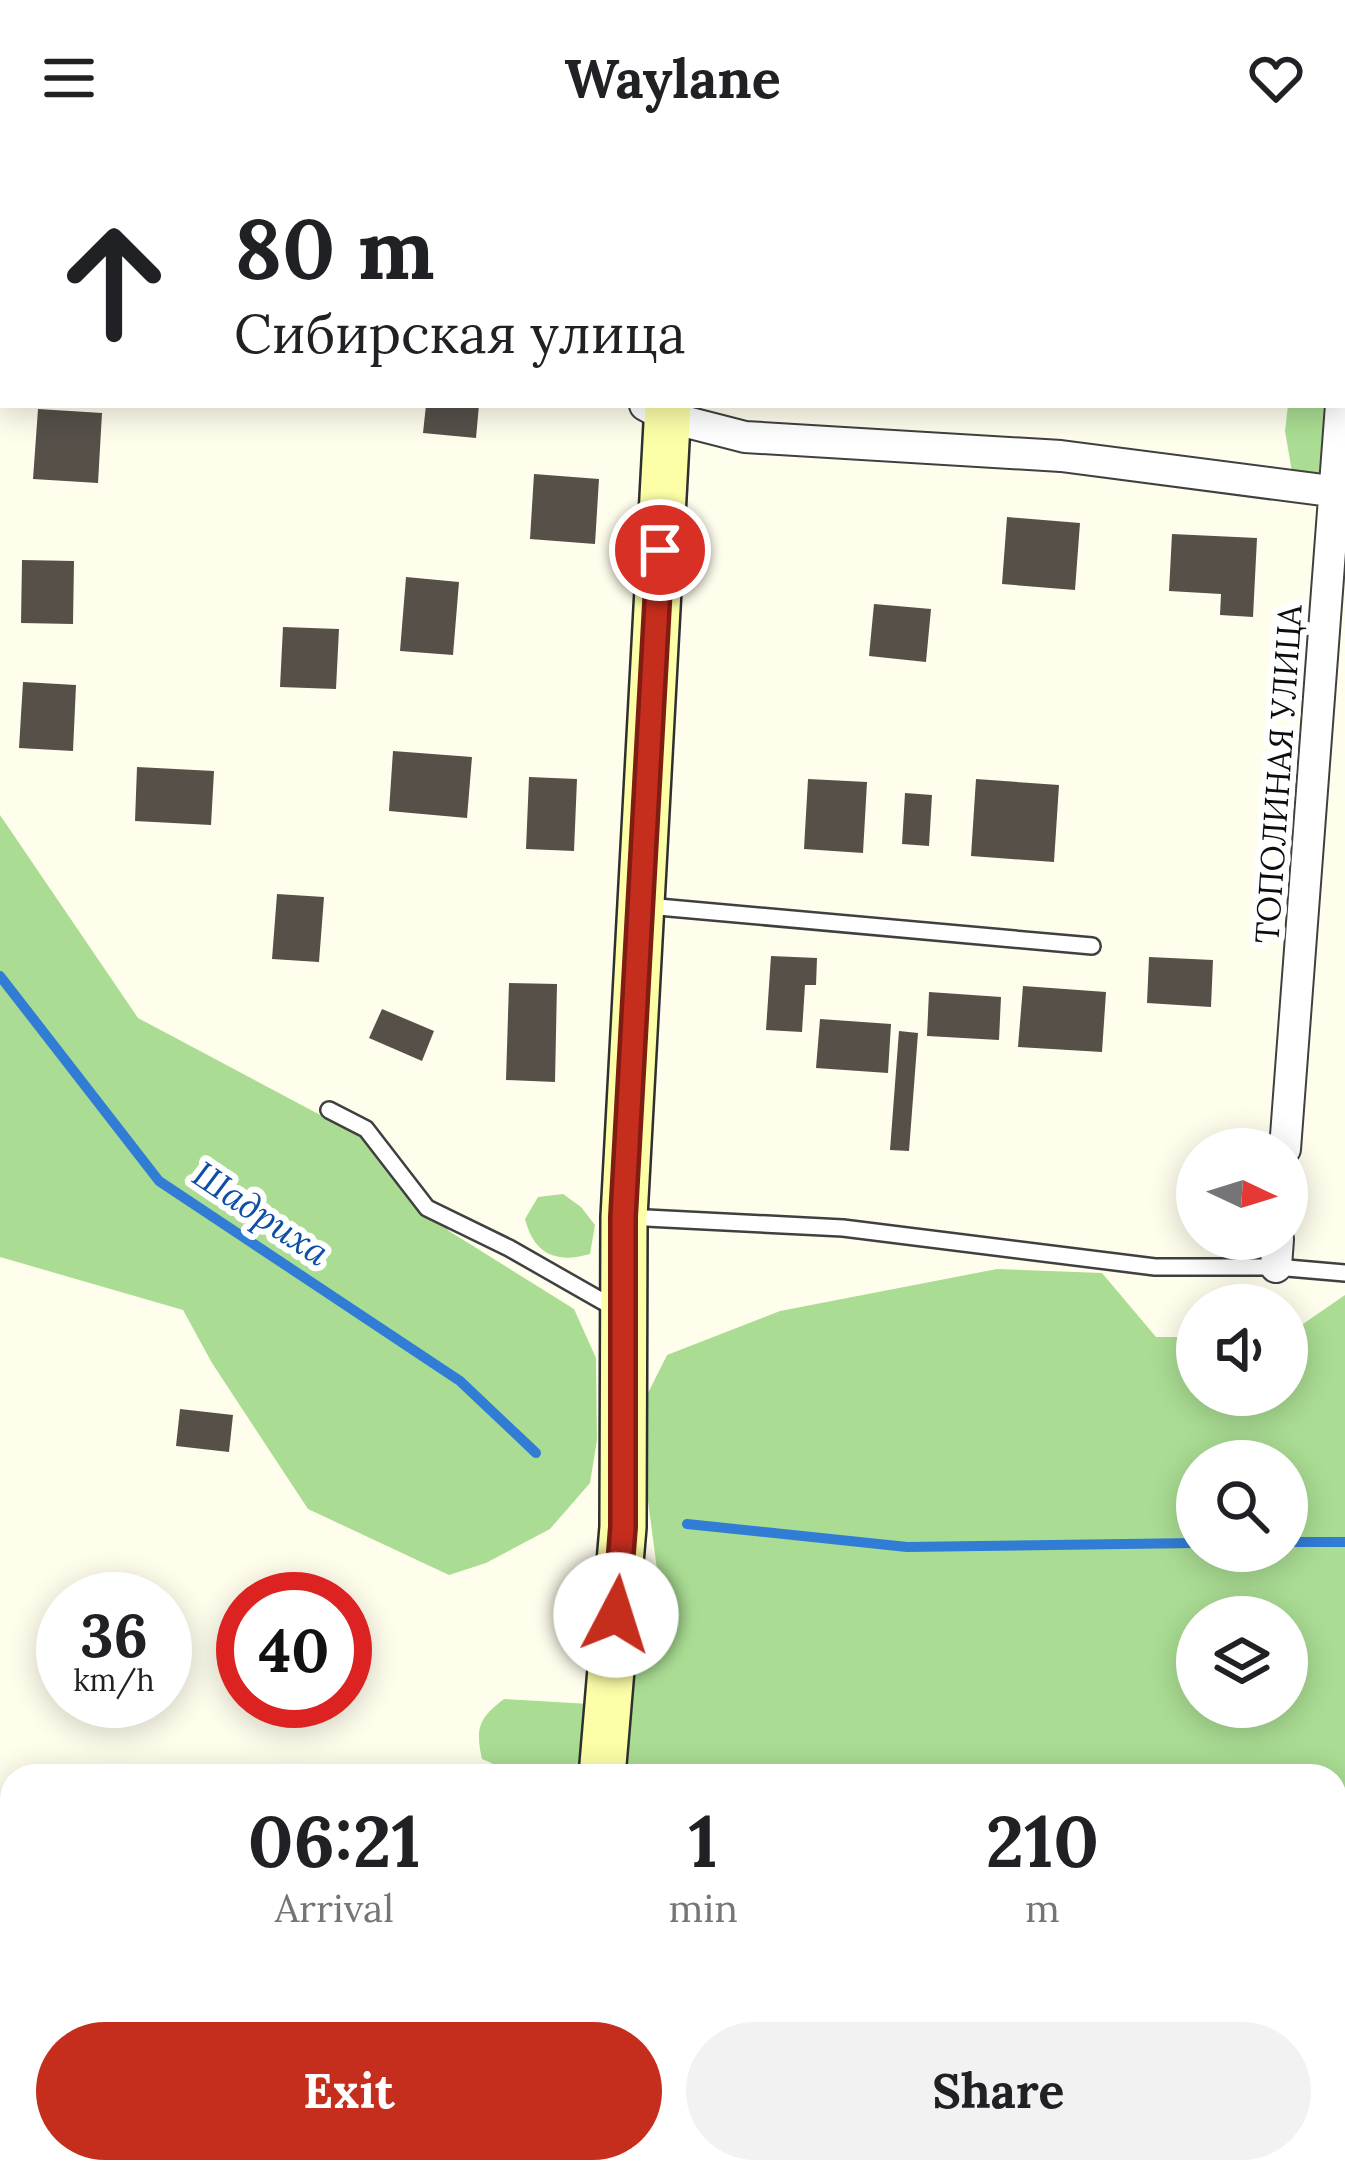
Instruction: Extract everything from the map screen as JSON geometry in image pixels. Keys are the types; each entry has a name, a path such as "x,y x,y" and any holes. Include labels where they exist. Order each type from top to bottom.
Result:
{"street":[{"name":"ТОПОЛИНАЯ УЛИЦА","path":"1287,1128 1341,492 1341,408"},
{"path":"603,1764 623,1527 623,1217 660,409 745,436 1061,456 1341,492"}],"lane":[{"path":"639,905 1092,946"},
{"path":"329,1110 366,1129 427,1208 509,1248 623,1314"},
{"path":"623,1217 843,1228 1155,1268 1220,1260"},
{"path":"1301,1260 1345,1273"}],"green space":[{"path":"1288,408 1329,408 1326,460 1317,475 1292,472 1285,431"},
{"path":"0,815 138,1018 358,1135 449,1231 574,1309 596,1358 597,1440 590,1483 550,1529 486,1563 449,1575 308,1509 212,1363 183,1310 0,1257"},
{"path":"563,1194 595,1225 590,1254 557,1257 541,1248 529,1231 525,1219 538,1197"},
{"path":"997,1269 1102,1273 1156,1337 1176,1337 1176,1416 1308,1416 1308,1321 1345,1295 1345,1764 493,1764 482,1759 481,1724 504,1699 607,1705 660,1592 641,1407 667,1355 780,1311"}],"building":[{"path":"426,408 479,408 476,438 423,433"},
{"path":"38,409 102,413 98,483 33,479"},
{"path":"534,474 599,479 595,544 530,539"},
{"path":"1007,517 1080,523 1075,590 1002,584"},
{"path":"1172,534 1257,538 1253,617 1220,615 1221,594 1169,591"},
{"path":"22,560 74,561 73,624 21,623"},
{"path":"406,577 459,582 453,655 400,651"},
{"path":"874,604 931,609 926,662 869,656"},
{"path":"283,627 339,629 336,689 280,687"},
{"path":"23,682 76,685 73,751 19,748"},
{"path":"393,751 472,757 467,818 389,811"},
{"path":"137,767 214,771 211,825 135,821"},
{"path":"529,777 577,779 574,851 526,849"},
{"path":"808,779 867,782 863,853 804,849"},
{"path":"976,779 1059,785 1054,862 971,856"},
{"path":"905,793 932,795 929,846 902,844"},
{"path":"277,894 324,897 319,962 272,959"},
{"path":"771,956 817,958 816,985 805,985 802,1032 766,1030"},
{"path":"1149,957 1213,960 1211,1007 1147,1003"},
{"path":"509,983 557,984 555,1082 506,1080"},
{"path":"1023,986 1106,992 1102,1052 1018,1047"},
{"path":"929,992 1001,997 999,1040 927,1036"},
{"path":"382,1009 434,1031 422,1061 369,1038"},
{"path":"820,1019 891,1024 888,1073 816,1068"},
{"path":"899,1031 918,1033 909,1151 890,1150"},
{"path":"180,1409 233,1415 229,1452 176,1446"}],"waterway":[{"name":"Шадриха","path":"0,976 159,1181 460,1381 536,1453"},
{"name":"Шадриха","path":"687,1524 907,1547 1176,1543"},
{"name":"Шадриха","path":"1308,1542 1345,1542"}],"route":[{"path":"616,1615 623,1527 623,1217 660,550"}]}
